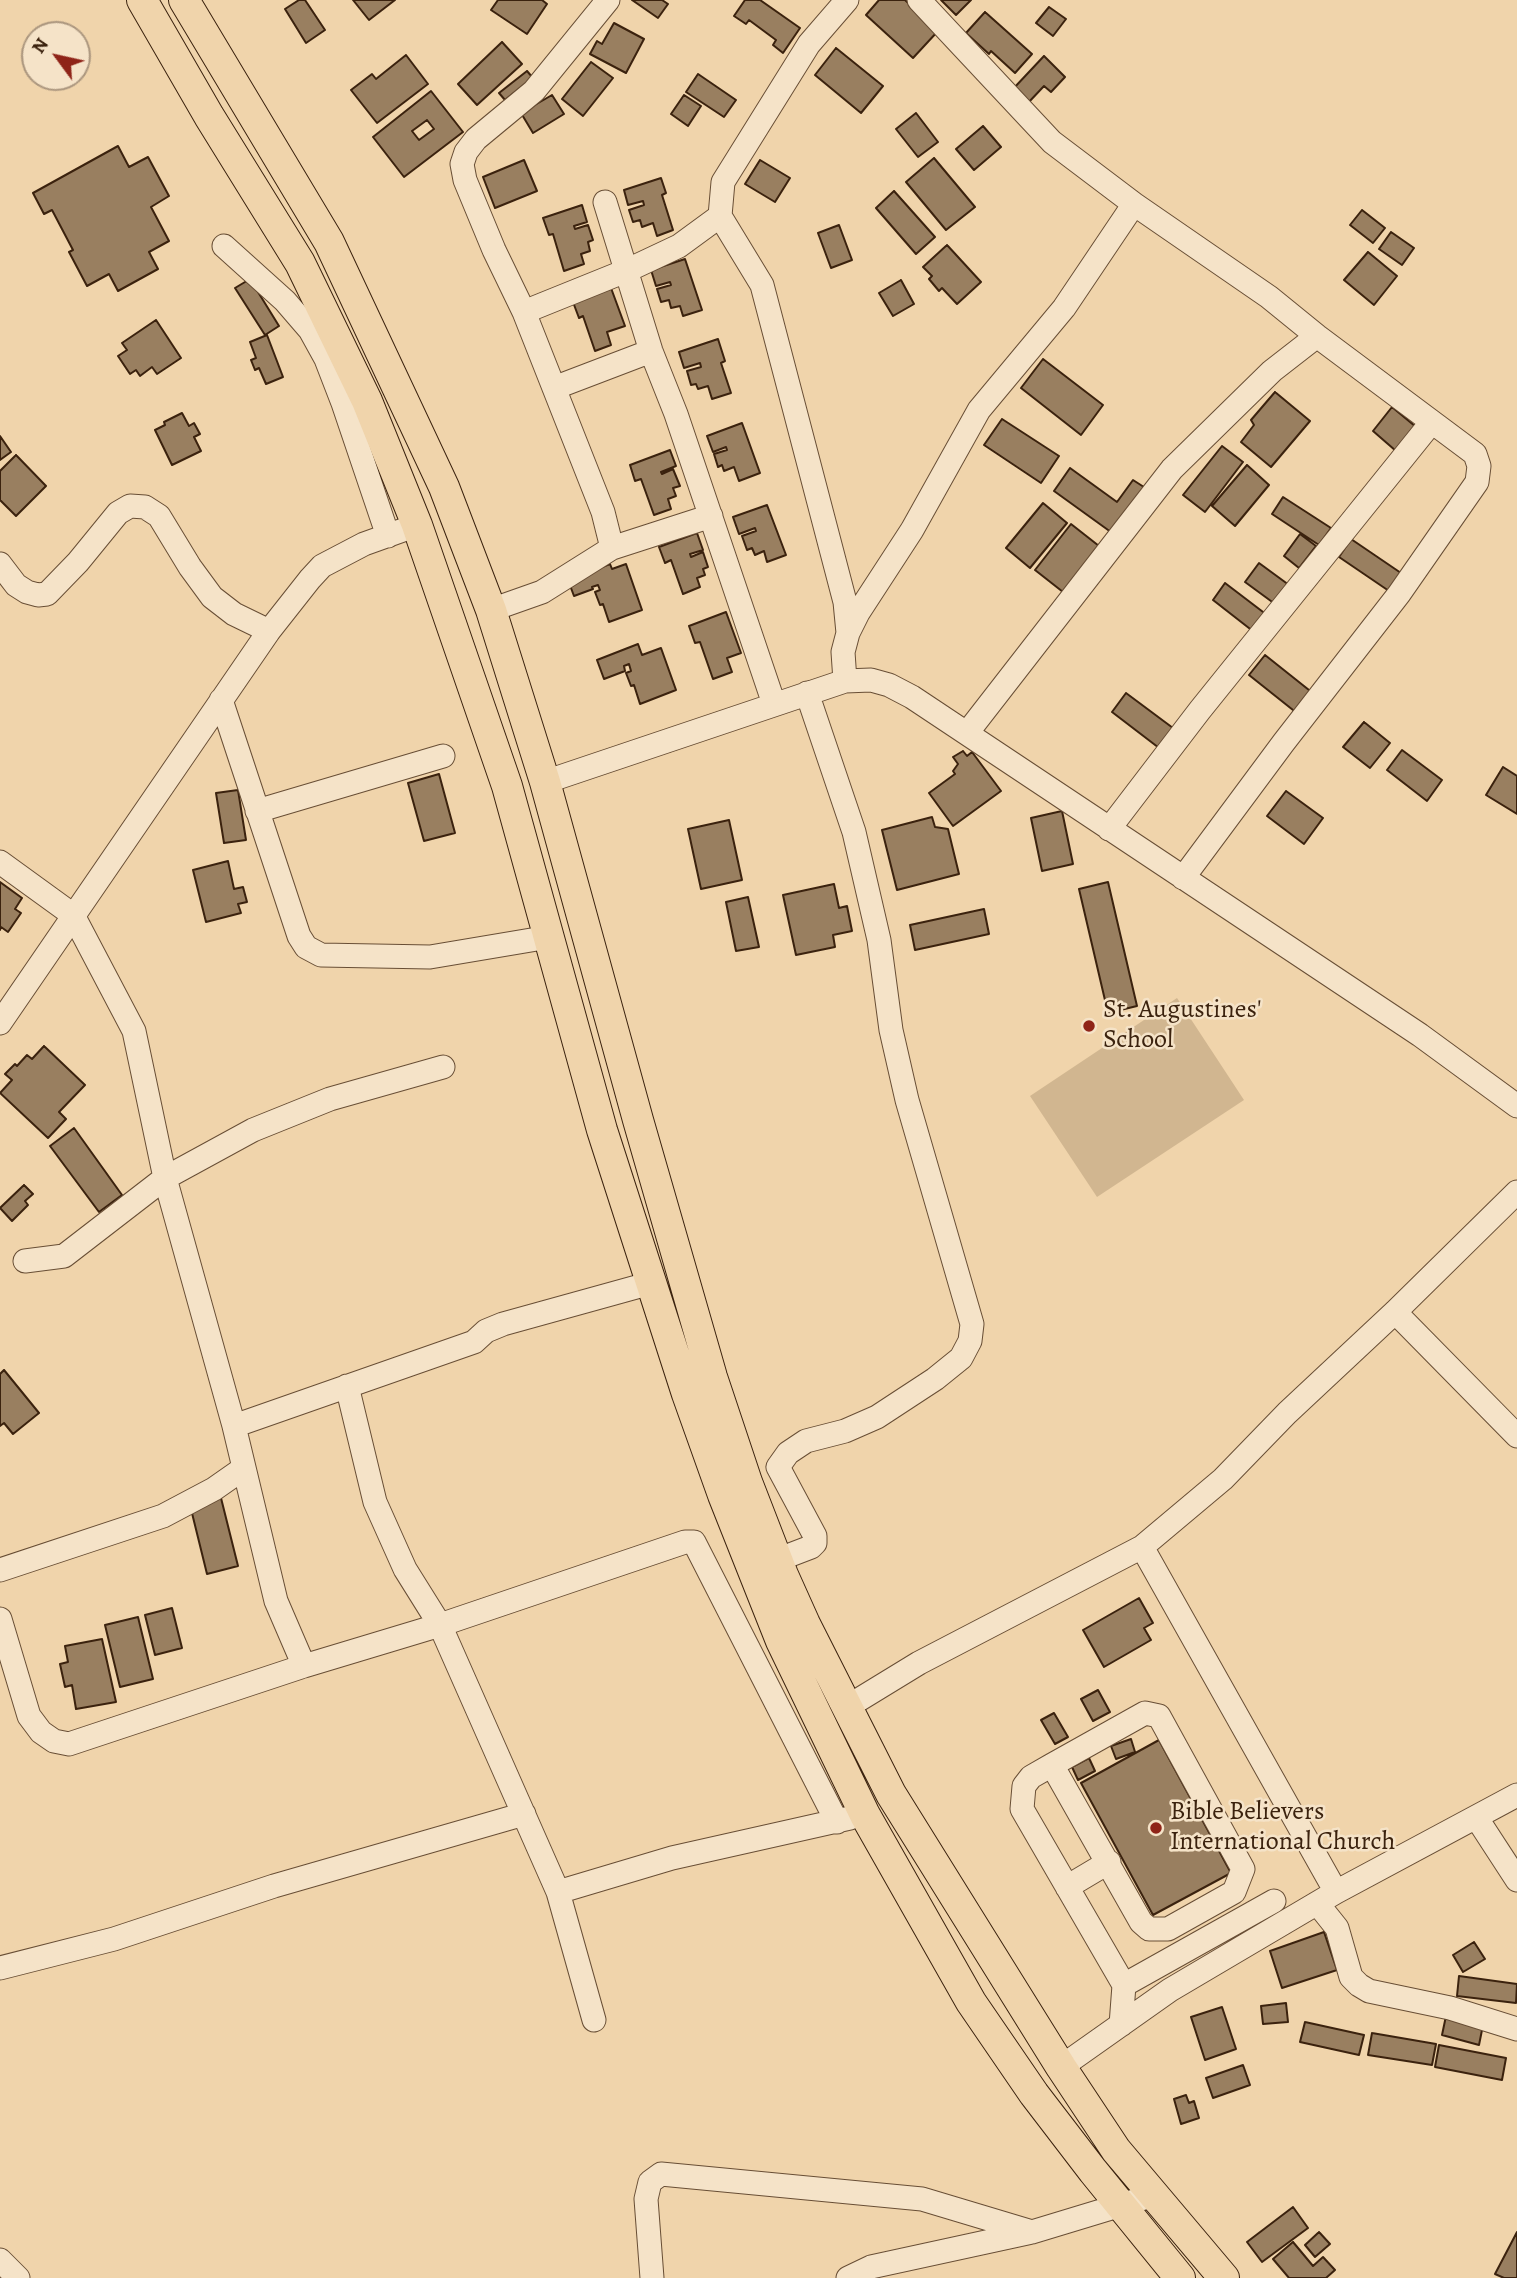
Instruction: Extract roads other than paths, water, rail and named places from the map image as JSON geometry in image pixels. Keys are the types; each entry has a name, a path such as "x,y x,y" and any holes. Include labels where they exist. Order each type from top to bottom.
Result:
{"main road":[{"path":"142,0 209,116 300,263 368,401 417,525 508,786 602,1130 651,1283 723,1495 781,1642 866,1815 971,2002 1034,2094 1180,2278"},
{"path":"184,0 329,242 444,487 491,610 545,782 712,1377 777,1560 805,1624 891,1794 1061,2067 1116,2150 1224,2278"},
{"path":"368,401 399,390"}],"street":[{"path":"607,0 534,91 476,139 466,152 462,164 465,180 524,312 603,512 612,548"},
{"path":"847,0 809,44 723,182 720,216 762,285 845,602 848,633"},
{"path":"919,0 1052,142 1134,204 1269,297 1475,454 1479,466 1477,482 1399,594 1183,878"},
{"path":"605,202 651,351 676,414 774,704"},
{"path":"845,681 844,652 848,633 912,530 979,410 1064,308 1134,204"},
{"path":"524,312 628,270 678,246 720,216"},
{"path":"224,246 285,301 310,330 326,359 343,403 388,536"},
{"path":"967,733 1172,469 1272,371 1317,336"},
{"path":"554,388 651,351"},
{"path":"1109,829 1200,710 1431,423"},
{"path":"0,564 16,585 27,592 47,594 57,587 118,513 130,506 145,507 159,516 212,597 234,614 269,631"},
{"path":"491,610 542,592 612,548 711,516"},
{"path":"0,1023 269,631 322,566 364,544 417,525"},
{"path":"545,782 845,681 871,680 889,685 967,733 1420,1035 1517,1105"},
{"path":"777,1560 811,1548 815,1543 815,1536 778,1467 788,1453 806,1441 845,1431 877,1417 935,1379 961,1357 970,1341 972,1324 907,1100 891,1030 880,940 854,832 807,693"},
{"path":"221,700 299,936 306,947 321,955 430,957 549,937"},
{"path":"257,811 443,756"},
{"path":"0,862 72,915 134,1031 165,1178 234,1426 276,1601 304,1665"},
{"path":"25,1261 64,1256 165,1178 253,1130 330,1099 443,1067"},
{"path":"847,1707 919,1663 1142,1548 1223,1479 1287,1413 1517,1192"},
{"path":"234,1426 474,1342 486,1331 503,1324 651,1283"},
{"path":"1395,1312 1517,1437"},
{"path":"347,1386 374,1502 405,1569 440,1625 558,1892 594,2020"},
{"path":"0,1570 163,1516 214,1489 244,1468"},
{"path":"0,1619 6,1659 29,1716 41,1732 54,1741 69,1744 304,1665 440,1625 685,1542 694,1542 837,1822"},
{"path":"1142,1548 1326,1898 1351,1977 1369,1991 1450,2008 1517,2029"},
{"path":"1052,1765 1141,1922 1149,1929 1168,1929 1234,1892 1243,1869 1159,1716 1145,1713 1052,1765 1031,1777 1024,1786 1022,1809 1124,1985 1121,2025"},
{"path":"1061,2067 1170,1990 1326,1898 1517,1795"},
{"path":"0,1968 114,1939 274,1886 524,1814"},
{"path":"558,1892 672,1858 866,1815"},
{"path":"1476,1817 1517,1880"},
{"path":"1068,1887 1109,1862"},
{"path":"1124,1985 1275,1901"},
{"path":"1201,1911 1214,1934"},
{"path":"652,2278 646,2199 650,2182 661,2174 922,2199 1032,2232"},
{"path":"848,2278 871,2267 1032,2232 1154,2195"},
{"path":"0,2260 18,2278"}],"place":[{"name":"St. Augustines' School","path":"1089,1026"},
{"name":"Bible Believers International Church","path":"1156,1828"}]}
